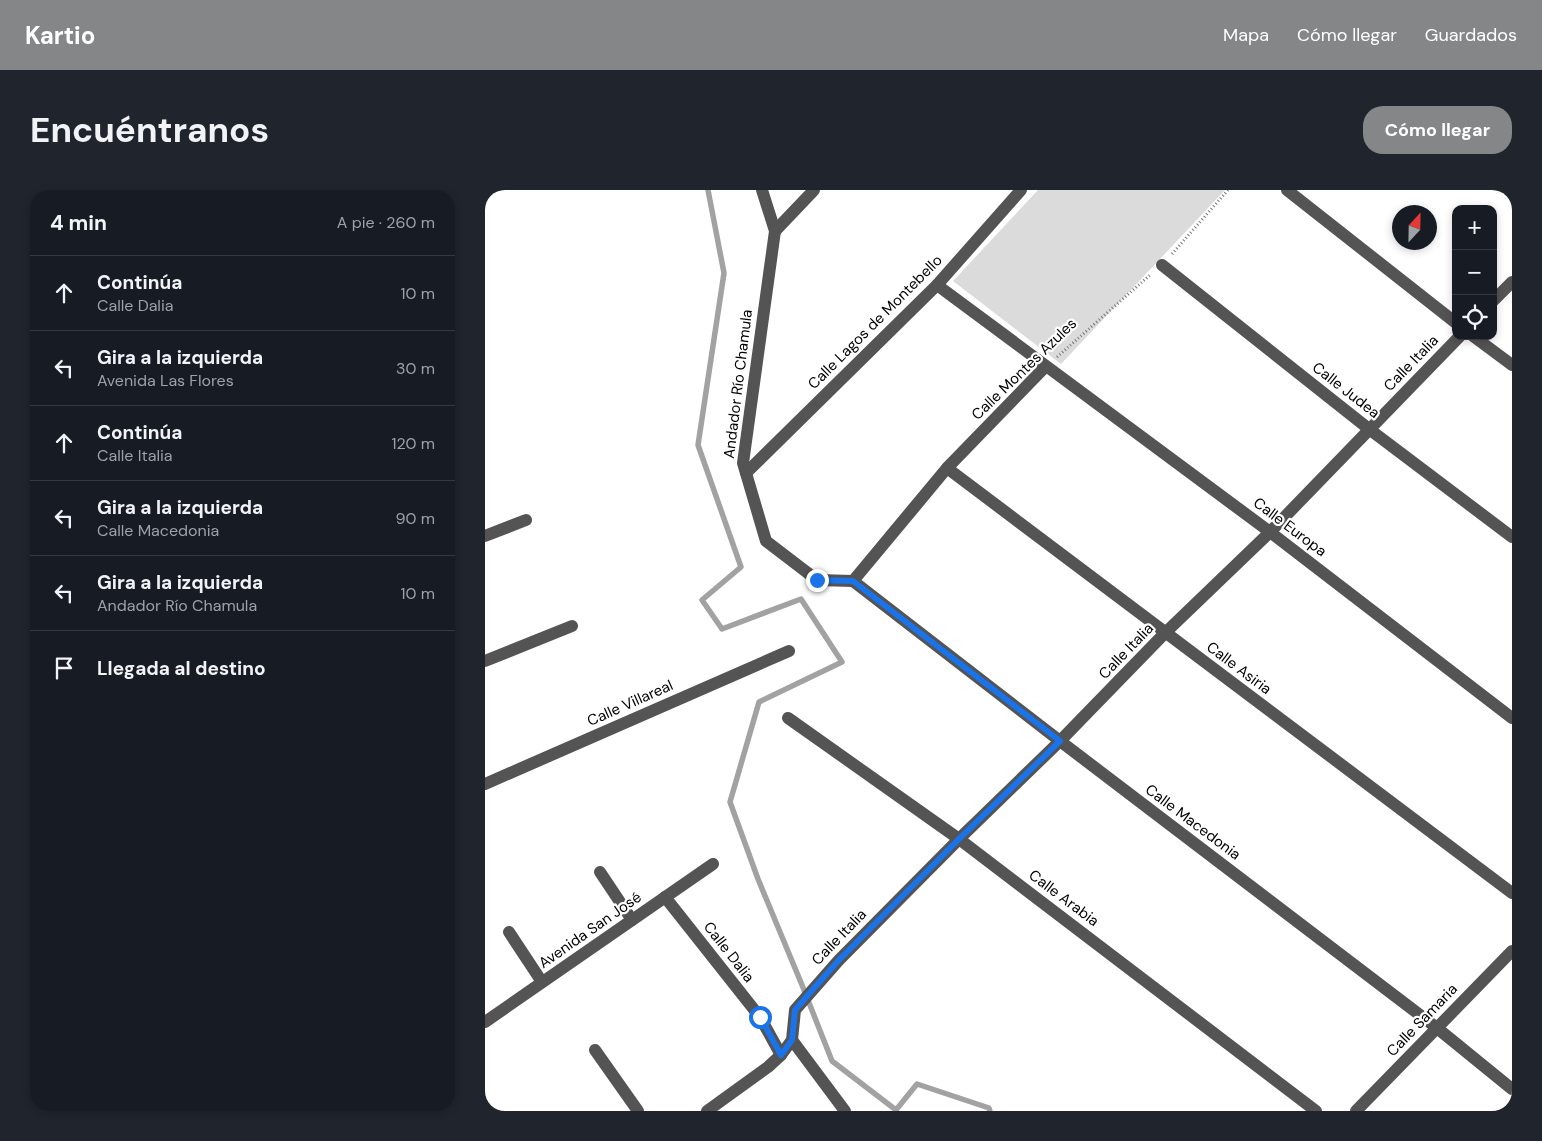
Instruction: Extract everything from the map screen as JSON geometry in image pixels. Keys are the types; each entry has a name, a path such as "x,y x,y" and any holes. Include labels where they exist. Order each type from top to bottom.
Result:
{"street":[{"name":"Andador Río Chamula","path":"762,190 775,230 743,463 766,541 817,580 853,581"},
{"path":"775,230 814,190"},
{"name":"Calle Lagos de Montebello","path":"747,473 937,285 1021,190"},
{"path":"1287,190 1452,320"},
{"name":"Calle Judea","path":"1162,265 1369,429 1512,537"},
{"path":"1497,298 1512,282"},
{"name":"Calle Europa","path":"937,285 1045,367 1270,532 1512,718"},
{"name":"Calle Italia","path":"792,1040 795,1010 839,960 1060,741 1165,633 1270,532 1456,340"},
{"path":"1478,340 1512,365"},
{"name":"Calle Montes Azules","path":"853,581 947,468 1045,367"},
{"name":"Calle Asiria","path":"947,468 1512,893"},
{"path":"485,536 526,520"},
{"name":"Calle Macedonia","path":"853,581 1437,1028 1512,1089"},
{"path":"485,661 572,626"},
{"name":"Calle Villareal","path":"485,784 789,652"},
{"name":"Calle Arabia","path":"788,718 959,839 1316,1111"},
{"name":"Avenida San José","path":"485,1022 713,864"},
{"path":"600,872 632,920"},
{"name":"Calle Dalia","path":"665,897 760,1017 781,1055"},
{"path":"509,932 542,982"},
{"name":"Calle Samaria","path":"1356,1111 1512,951"},
{"path":"707,1111 768,1067 781,1055 792,1040 845,1111"},
{"path":"595,1050 638,1111"}],"path":[{"name":"Calle Montes Azules","path":"1045,367 1162,265 1228,190"}],"shaded area":[{"path":"1038,190 1225,190 1061,364 953,281"}],"waterway":[{"path":"708,190 724,273 698,445 741,567 702,600 722,629 801,599 842,662 759,702 730,802 758,879 832,1061 896,1110 917,1084 989,1108 990,1111"}],"route":[{"path":"760,1017 781,1055 792,1040 795,1010 815,987 839,960 959,839 1060,741 853,581 817,580"}]}
